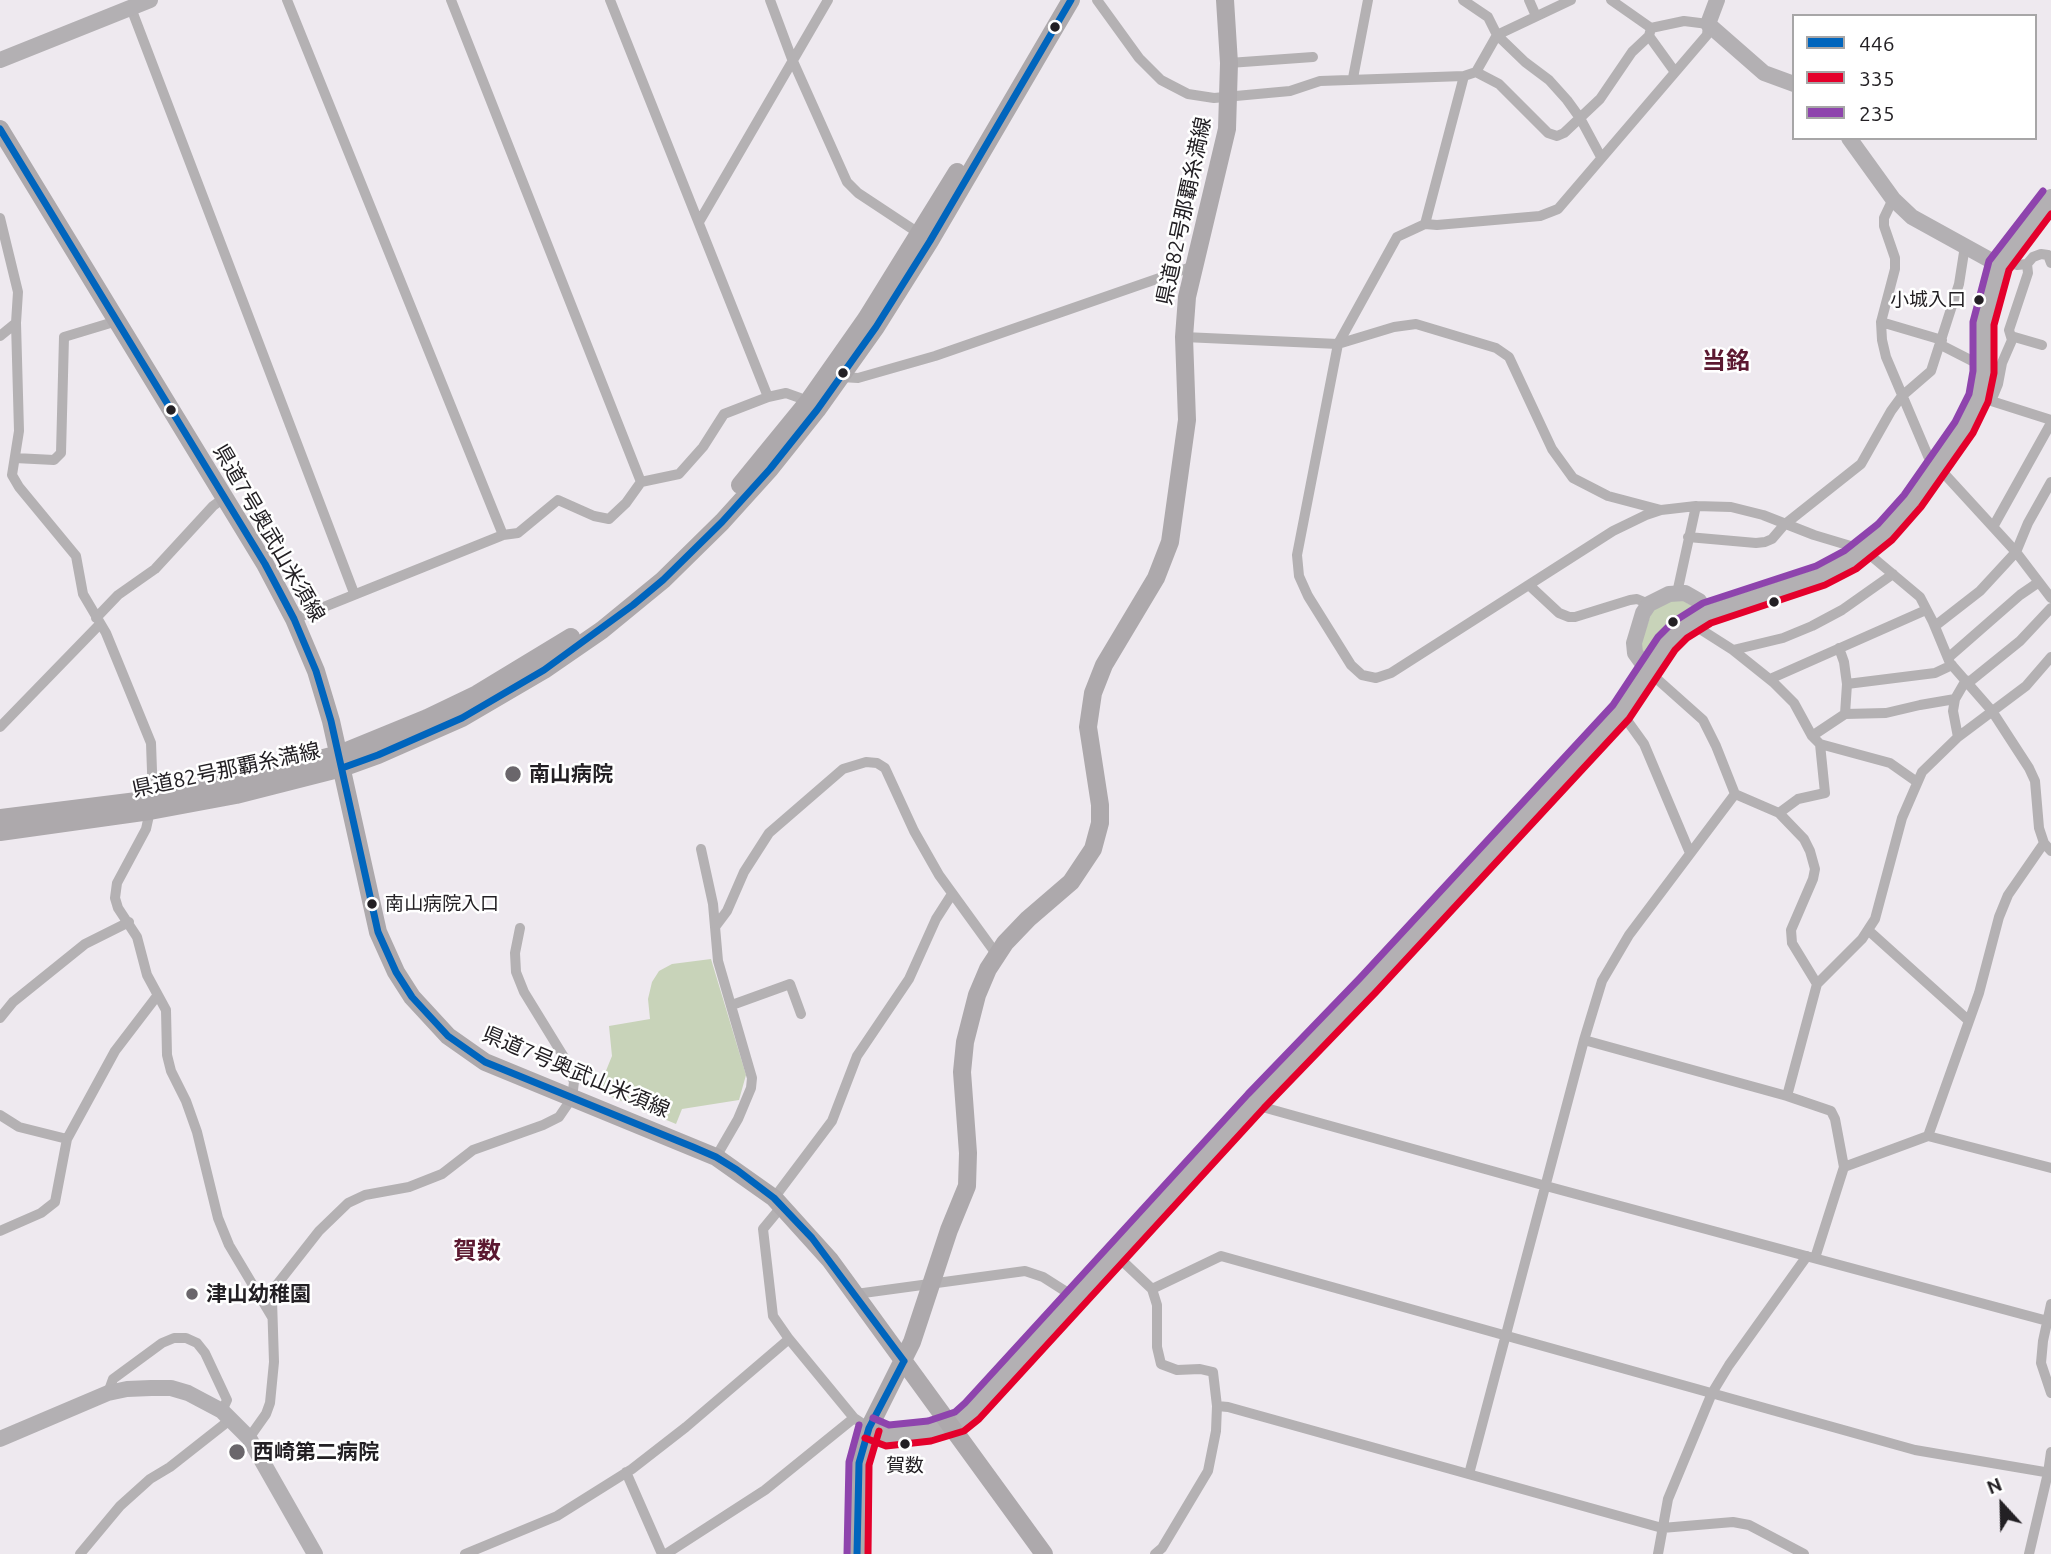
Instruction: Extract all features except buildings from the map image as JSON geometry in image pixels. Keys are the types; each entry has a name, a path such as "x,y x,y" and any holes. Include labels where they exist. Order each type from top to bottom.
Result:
{"main road":[{"path":"0,60 150,0"},
{"name":"県道82号那覇糸満線","path":"816,409 866,319 920,234 1057,0"},
{"name":"県道82号那覇糸満線","path":"0,832 151,805 227,783 340,761 477,694 535,661 593,622 655,571 712,515 760,461 816,409 841,377 930,241 1071,0"},
{"name":"県道82号那覇糸満線","path":"904,1361 967,1186 963,1056 977,995 988,969 1016,931 1079,873 1093,849 1098,837 1100,805 1090,743 1090,709 1095,687 1104,665 1156,578 1170,542 1187,420 1184,337 1187,297 1227,129 1229,62 1225,0"},
{"path":"1717,0 1708,24 1765,73 1792,83"},
{"name":"県道7号奥武山米須線","path":"0,129 272,577 294,619 323,692 375,922 390,961 412,997 438,1027 474,1055 498,1068 716,1157 778,1202 812,1238 856,1294 1044,1554"},
{"path":"1850,140 1893,199 1912,216 2000,263"},
{"path":"862,1423 887,1436 950,1426 972,1411 1256,1101 1368,985 1621,712 1667,643 1692,621 1707,613 1835,569 1864,550 1899,517 1985,399 1983,324 2000,263 2051,197"},
{"path":"1648,671 1635,653 1634,643 1643,613 1649,604 1661,596 1676,593 1693,595 1707,613"},
{"name":"県道82号那覇糸満線","path":"0,818 151,805"},
{"path":"857,1554 862,1423 904,1361"},
{"path":"0,1439 108,1393 127,1389 170,1388 188,1393 226,1415 249,1438 315,1554"}],"street":[{"path":"287,0 503,535"},
{"path":"451,0 641,482"},
{"path":"610,0 768,397"},
{"path":"770,0 792,59 847,182 858,193 920,234"},
{"path":"699,222 828,0"},
{"path":"1097,0 1139,58 1161,80 1188,94 1229,98 1290,91 1320,81 1464,76 1476,72 1497,35 1571,0"},
{"path":"1353,78 1368,0"},
{"path":"1529,0 1536,16"},
{"path":"1611,0 1650,32 1675,72"},
{"path":"1465,1 1488,17 1497,35 1549,80 1580,118 1601,157"},
{"path":"131,8 354,593"},
{"path":"1476,72 1499,83 1548,133 1557,136 1564,133 1600,99 1632,52 1650,32 1684,21 1708,24 1707,36 1558,209 1540,216 1437,225 1425,223 1397,237 1338,344 1297,555 1297,567 1308,596 1356,670 1369,677 1391,673 1613,531 1661,510 1713,506 1746,510 1864,550 1920,597 1950,661 1992,711 2035,781 2039,828 2048,847 2008,895 2003,906 1979,993 1928,1136"},
{"path":"1229,62 1312,57"},
{"path":"1425,223 1464,76"},
{"path":"1893,199 1884,218 1884,226 1895,258 1895,269 1881,322 1886,357 1928,456 2016,552 2051,598"},
{"path":"0,218 16,282 19,431 12,475 76,556 83,594 98,621 151,743 151,805 146,829 114,890 118,908 137,937 147,975 166,1010 167,1055 197,1132 218,1218 229,1245 273,1320"},
{"path":"1688,537 1765,542 1861,464 1902,396 1931,372 1959,284 1965,246"},
{"path":"2000,263 2027,264 2033,257 2041,254 2048,255 2051,262"},
{"path":"1993,527 2051,422 1985,399 1998,384 2002,363 2012,340 2009,330 2028,273 2027,264"},
{"path":"841,377 858,378 936,356 1194,267"},
{"path":"15,458 54,460 61,453 64,337 117,321"},
{"path":"1881,322 1941,343 1984,367"},
{"path":"0,336 16,323"},
{"path":"1184,337 1338,344 1394,327 1416,324 1496,348 1509,357 1552,449 1573,478 1601,493 1661,510"},
{"path":"2011,337 2042,345"},
{"path":"294,619 503,535 518,533 558,500 594,516 609,519 626,503 641,482 679,474 703,447 724,414 786,393 816,409"},
{"path":"1935,626 1980,591 2016,552 2028,523 2051,482"},
{"path":"0,727 98,621 118,595 155,569 213,506 224,498"},
{"path":"1676,593 1696,506"},
{"path":"1733,650 1783,638 1812,626 1842,610 1893,574"},
{"path":"1847,684 1935,673 2020,595 2039,582"},
{"path":"1530,586 1559,613 1569,617 1630,600 1637,599 1649,604"},
{"path":"1958,737 1953,711 1955,699 1967,682 2020,641 2051,607"},
{"path":"1770,679 1926,610"},
{"path":"1692,621 1770,679 1794,703 1816,740 1825,793 1798,799 1779,813"},
{"path":"1839,648 1847,684 1845,715"},
{"path":"1787,1096 1817,984 1868,930 1880,906 1902,818 1917,782 1927,766 1958,737 2026,686 2051,657"},
{"path":"1648,671 1703,720 1735,794 1779,813 1804,839 1815,869 1791,930 1792,943 1817,984"},
{"path":"1816,740 1845,715 1886,713 1955,699"},
{"path":"1621,712 1644,744 1690,853"},
{"path":"1816,740 1891,763 1917,782"},
{"path":"715,927 727,911 744,872 769,832 843,769 866,762 877,763 885,768 922,846 952,894 997,955"},
{"path":"1469,1474 1602,981 1629,935 1735,794"},
{"path":"701,849 711,888 718,961 751,1069 751,1088 738,1119 716,1157"},
{"path":"626,1472 664,1554 765,1490 862,1423 789,1339 773,1316 763,1228 832,1121 857,1056 909,979 936,919 952,894"},
{"path":"0,1018 12,1002 85,944 129,922"},
{"path":"249,1438 270,1404 274,1362 271,1300 275,1287 319,1231 348,1203 365,1195 409,1187 442,1174 473,1150 559,1117 572,1098 574,1082 567,1062 524,992 516,972 514,953 520,928"},
{"path":"1868,930 1968,1020"},
{"path":"732,1005 790,984 801,1014"},
{"path":"0,1231 41,1213 55,1202 67,1139 115,1051 157,996"},
{"path":"1584,1040 1787,1096 1831,1111 1844,1167 1811,1257 1729,1365 1712,1394 1682,1460 1668,1499 1658,1554"},
{"path":"1256,1101 1266,1108 1546,1186 2049,1321"},
{"path":"0,1115 19,1127 67,1139"},
{"path":"1844,1167 1928,1136 2051,1168"},
{"path":"1115,1254 1153,1289 1157,1305 1157,1347 1161,1364 1177,1370 1213,1371 1217,1406 1216,1431 1208,1471 1156,1554"},
{"path":"1153,1289 1221,1256 1915,1450 2050,1473"},
{"path":"856,1294 1025,1271 1043,1277 1076,1298"},
{"path":"2051,1304 2041,1363 2051,1393"},
{"path":"80,1554 120,1506 150,1479 170,1467 226,1415 227,1400 205,1353 197,1343 186,1338 174,1338 162,1343 113,1379 108,1393"},
{"path":"465,1554 556,1516 626,1472 687,1427 789,1339"},
{"path":"1217,1406 1662,1528 1733,1522 1749,1525 1804,1554"},
{"path":"2029,1554 2050,1473 2051,1452"}],"green space":[{"path":"1681,599 1696,609 1673,618 1655,636 1646,656 1639,649 1652,611 1662,603"},
{"path":"711,959 746,1075 739,1100 682,1109 676,1124 605,1094 601,1083 612,1056 609,1026 650,1019 648,999 652,982 659,971 672,964"}],"transit line":[{"name":"446","path":"342,768 462,718 544,670 633,605 663,580 722,522 770,469 817,410 876,327 930,241 1071,0"},
{"name":"446","path":"0,129 265,564 294,619 316,671 331,721 378,932 396,972 412,997 448,1036 485,1062 693,1147 737,1170 774,1198 812,1238 904,1361"},
{"name":"235","path":"873,1418 889,1425 928,1421 955,1412 965,1403 1248,1094 1360,978 1613,705 1658,637 1673,622 1703,603 1816,566 1844,551 1878,524 1904,495 1955,422 1969,394 1973,371 1973,322 1989,261 2043,191"},
{"name":"335","path":"865,1438 886,1446 931,1441 964,1431 979,1419 1264,1108 1376,992 1629,719 1675,650 1687,638 1711,623 1825,585 1856,569 1892,540 1921,507 1973,433 1988,402 1994,373 1994,325 2009,270 2051,214"},
{"name":"446","path":"857,1554 859,1463 869,1428 904,1361"},
{"name":"235","path":"847,1554 849,1462 859,1425"},
{"name":"335","path":"868,1554 869,1465 879,1431"}],"place":[{"name":"小城入口","path":"1979,300"},
{"name":"南山病院","path":"513,774"},
{"name":"南山病院入口","path":"372,904"},
{"name":"津山幼稚園","path":"192,1294"},
{"name":"賀数","path":"905,1444"},
{"name":"西崎第二病院","path":"237,1452"}],"district":[{"name":"当銘","path":"1726,361"},
{"name":"賀数","path":"477,1251"}]}
